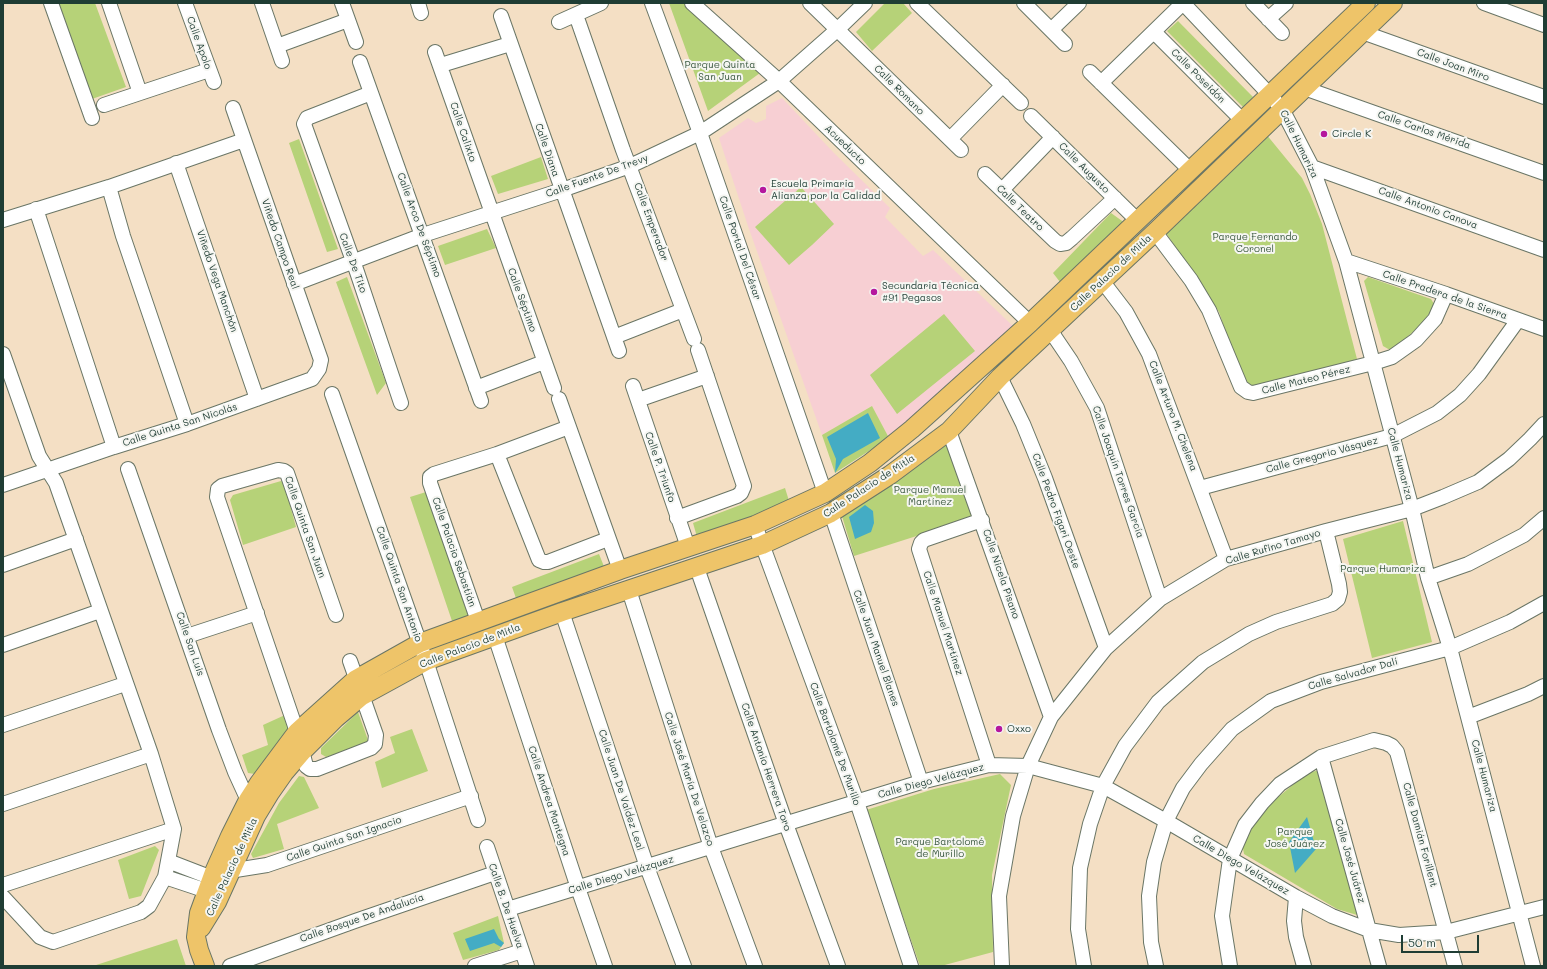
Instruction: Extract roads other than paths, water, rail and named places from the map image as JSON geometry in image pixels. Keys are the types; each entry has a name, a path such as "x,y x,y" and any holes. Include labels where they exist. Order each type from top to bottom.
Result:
{"main road":[{"name":"Calle Palacio de Mitla","path":"196,937 217,902 216,878 230,836 248,800 297,732 356,679 420,643 620,570 755,524 825,493 870,463 912,429 1030,323 1366,3"},
{"name":"Calle Palacio de Mitla","path":"196,937 199,913 216,878 284,773 302,752 336,718 362,696 426,661 562,612 762,545 831,513 890,475 949,431 1000,377 1103,282 1393,3"},
{"path":"196,937 198,950 205,966"}],"street":[{"path":"51,3 92,118"},
{"path":"104,105 140,93 109,3"},
{"name":"Calle Apolo","path":"140,93 212,76 185,3"},
{"path":"262,3 282,60"},
{"path":"342,3 356,42"},
{"path":"559,22 601,3"},
{"name":"Calle Portal Del César","path":"652,3 700,133 825,493"},
{"name":"Acueducto","path":"692,3 779,81 1030,323"},
{"name":"Calle Romano","path":"810,3 960,150"},
{"name":"Calle Fuente De Trevy","path":"294,284 423,235 562,190 630,166 700,133 779,81 865,3"},
{"path":"917,3 1021,103"},
{"path":"1024,3 1065,44"},
{"path":"1051,30 1080,3"},
{"path":"1101,83 1183,3"},
{"name":"Calle Humariza","path":"1183,3 1282,109 1312,167 1346,261 1412,509 1428,578 1450,648 1533,966"},
{"path":"1253,3 1282,33"},
{"path":"1268,19 1286,3"},
{"path":"1484,3 1544,25"},
{"name":"Calle Emperador","path":"576,14 696,344 743,482 743,489 737,496 678,518"},
{"name":"Calle Diana","path":"501,16 619,352"},
{"path":"277,46 348,20"},
{"name":"Calle Poseidón","path":"1154,32 1242,120"},
{"name":"Calle Joan Miro","path":"1362,32 1544,97"},
{"path":"441,65 510,44"},
{"name":"Calle Calixto","path":"435,52 441,65 491,213"},
{"name":"Calle Arco De Séptimo","path":"360,62 479,395 544,362"},
{"path":"1090,72 1190,170"},
{"path":"950,140 1003,86"},
{"name":"Calle Carlos Mérida","path":"1304,88 1544,172"},
{"name":"Calle De Tito","path":"371,93 307,118 304,124 353,261 401,403"},
{"name":"Viñedo Campo Real","path":"233,108 321,360 319,369 312,379"},
{"name":"Calle Augusto","path":"1031,116 1137,220"},
{"path":"1002,190 1053,137"},
{"path":"3,220 109,187 244,140"},
{"name":"Viñedo Vega Manchón","path":"176,163 257,399"},
{"name":"Calle Antonio Canova","path":"1312,167 1544,250"},
{"name":"Calle Teatro","path":"985,174 1055,241 1060,244 1066,243 1115,198"},
{"path":"109,187 123,236 187,424"},
{"path":"36,210 114,447"},
{"name":"Calle Séptimo","path":"491,213 620,570"},
{"name":"Calle Mateo Pérez","path":"1155,232 1191,280 1209,310 1241,387 1244,390 1253,393 1392,357 1416,340 1435,319 1446,294"},
{"name":"Calle Pradera de la Sierra","path":"1346,261 1446,294 1544,329"},
{"name":"Calle Arturo M. Chelena","path":"1103,282 1126,312 1149,354 1226,559"},
{"path":"614,337 683,310"},
{"name":"Calle Gregorio Vásquez","path":"1200,488 1392,436 1437,413 1460,395 1479,374 1518,320"},
{"name":"Calle Joaquín Torres García","path":"1050,330 1071,360 1097,408 1160,599"},
{"path":"3,354 39,456 56,483 125,684 151,754 174,828 165,877 149,906 141,912 53,942 40,937 3,897"},
{"path":"638,400 707,376"},
{"name":"Calle Pedro Figari Oeste","path":"1000,377 1010,395 1034,451 1106,648"},
{"name":"Calle Quinta San Nicolás","path":"3,485 187,424 312,379"},
{"name":"Calle P. Triunfo","path":"633,386 688,547"},
{"name":"Calle Quinta San Antonio","path":"332,394 420,643 478,820"},
{"name":"Calle Rufino Tamayo","path":"1002,966 999,896 1012,816 1028,766 1052,717 1106,648 1160,599 1226,559 1412,509 1478,482 1509,459 1544,424"},
{"path":"569,427 497,454 539,560 548,562 608,539"},
{"name":"Calle Nicela Pisano","path":"949,431 1052,717"},
{"name":"Calle Palacio Sebastián","path":"478,621 430,483 430,477 434,474 497,454"},
{"name":"Calle San Luis","path":"128,469 219,730 235,772 256,816"},
{"name":"Calle Quinta San Juan","path":"336,615 287,474 281,470 222,486 218,489 216,497 297,732 306,766 313,770 371,748 375,744 376,735 350,661"},
{"name":"Calle Juan Manuel Blanes","path":"831,513 921,782"},
{"path":"1428,578 1468,564 1524,535 1544,518"},
{"name":"Calle Manuel Martínez","path":"982,520 924,540 921,542 919,549 989,766"},
{"name":"Calle Bartolomé De Murillo","path":"755,524 857,802 911,966"},
{"path":"1084,966 1078,929 1080,868 1090,824 1103,786 1125,746 1158,702 1203,662 1249,634 1276,622 1332,604 1338,599 1340,592 1339,584 1326,531"},
{"path":"3,565 76,540"},
{"name":"Calle Antonio Herrera Toro","path":"697,568 786,824 838,966"},
{"name":"Calle José María De Velazco","path":"629,590 711,847 755,966"},
{"name":"Calle Salvador Dalí","path":"1156,966 1150,942 1149,896 1154,862 1166,821 1183,788 1201,764 1232,729 1271,701 1321,682 1450,648 1510,622 1544,603"},
{"path":"3,645 100,611"},
{"name":"Calle Juan De Valdez Leal","path":"562,612 647,867 684,966"},
{"path":"187,636 257,613"},
{"name":"Calle Andrea Mantegna","path":"495,636 605,966"},
{"path":"3,725 125,684"},
{"path":"1468,717 1528,694 1544,686"},
{"name":"Calle Damián Forillent","path":"1321,757 1374,740 1392,746 1397,752 1454,966"},
{"path":"3,804 151,754"},
{"path":"1230,966 1222,916 1230,859 1245,825 1262,803 1280,784 1321,757"},
{"name":"Calle José Juárez","path":"1321,757 1379,966"},
{"name":"Calle Diego Velázquez","path":"508,909 921,782 989,766 1028,766 1103,786 1296,897 1332,916 1370,930 1399,935 1446,932 1544,907"},
{"name":"Calle Quinta San Ignacio","path":"216,878 268,865 471,796"},
{"path":"3,885 174,828"},
{"name":"Calle B. De Huelva","path":"487,847 526,966"},
{"path":"168,861 216,878"},
{"name":"Calle Bosque De Andalucía","path":"230,966 333,928 495,873"},
{"path":"165,877 216,878"},
{"path":"1296,897 1294,921 1296,937 1304,966"},
{"path":"475,966 522,951"}],"water":[{"path":"868,413 880,438 843,459 835,473 836,459 827,437"},
{"path":"865,505 873,511 874,523 871,532 855,539 849,517"},
{"path":"1307,817 1316,849 1295,873 1289,842"},
{"path":"494,929 499,939 504,943 501,947 494,943 470,951 465,939"}],"place":[{"name":"Circle K","path":"1324,134"},
{"name":"Escuela Primaria Alianza por la Calidad","path":"763,190"},
{"name":"Secundaria Técnica #91 Pegasos","path":"874,292"},
{"name":"Oxxo","path":"999,729"}],"park label":[{"name":"Parque Quinta San Juan","path":"720,70"},
{"name":"Parque Fernando Coronel","path":"1255,242"},
{"name":"Parque Manuel Martínez","path":"930,496"},
{"name":"Parque Humariza","path":"1383,569"},
{"name":"Parque José Juárez","path":"1295,838"},
{"name":"Parque Bartolomé de Murillo","path":"940,848"}]}
